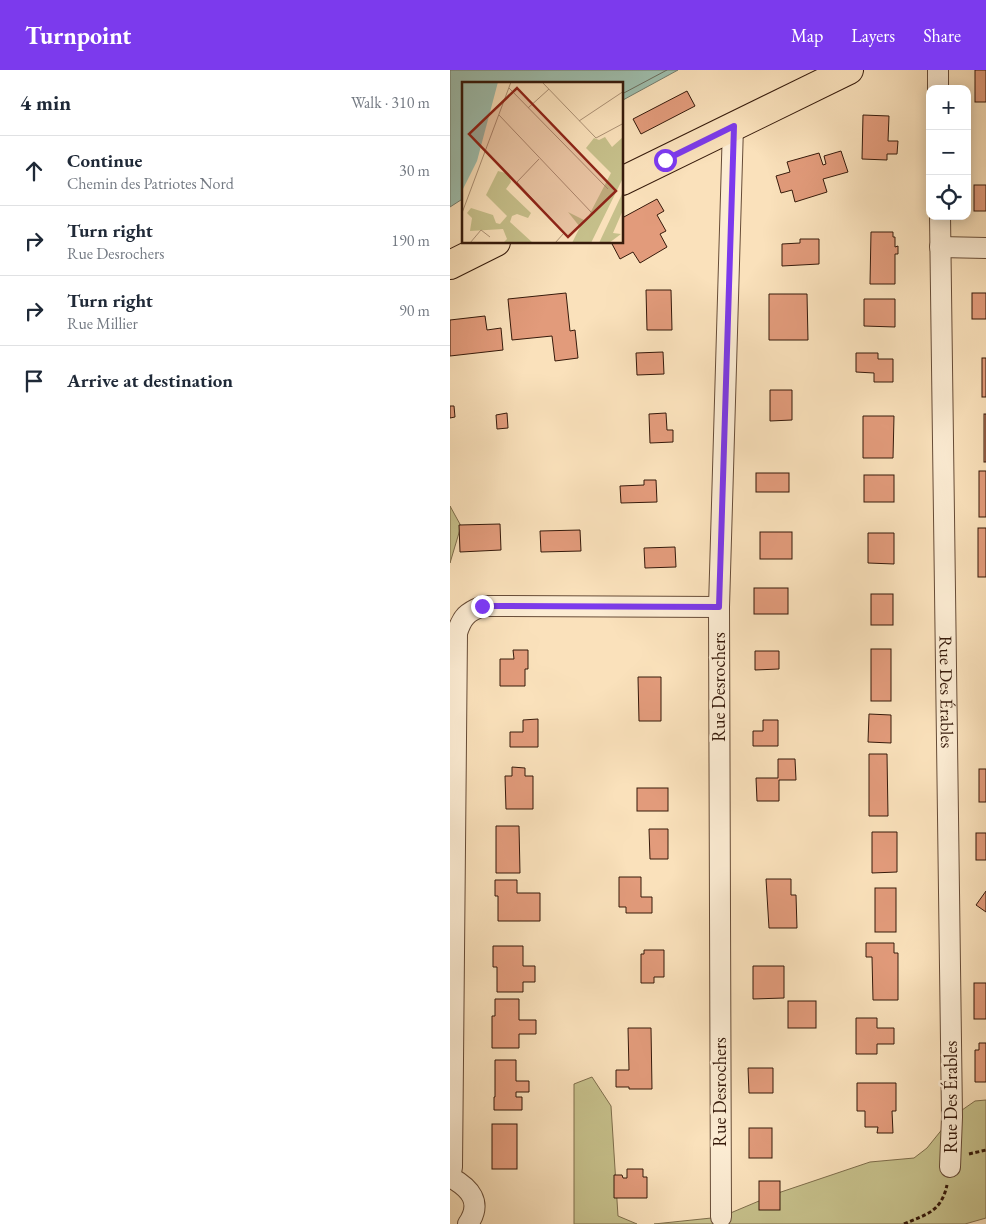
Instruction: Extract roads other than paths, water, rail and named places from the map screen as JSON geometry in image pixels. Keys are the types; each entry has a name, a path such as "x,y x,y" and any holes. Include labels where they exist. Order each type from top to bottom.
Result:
{"main road":[{"path":"624,180 848,70"},
{"path":"450,265 492,244"}],"street":[{"path":"938,70 938,85"},
{"name":"Rue Desrochers","path":"721,1217 719,607 734,126"},
{"name":"Rue Des Érables","path":"940,220 952,1117 950,1167"},
{"path":"940,247 986,248"},
{"path":"468,1224 475,1215 475,1204 470,1191 460,1182 450,1177 452,1167 457,633 461,621 471,611 482,606 719,607"}],"water":[{"path":"450,70 678,70 624,99 624,82 462,82 462,199 450,207"}]}
